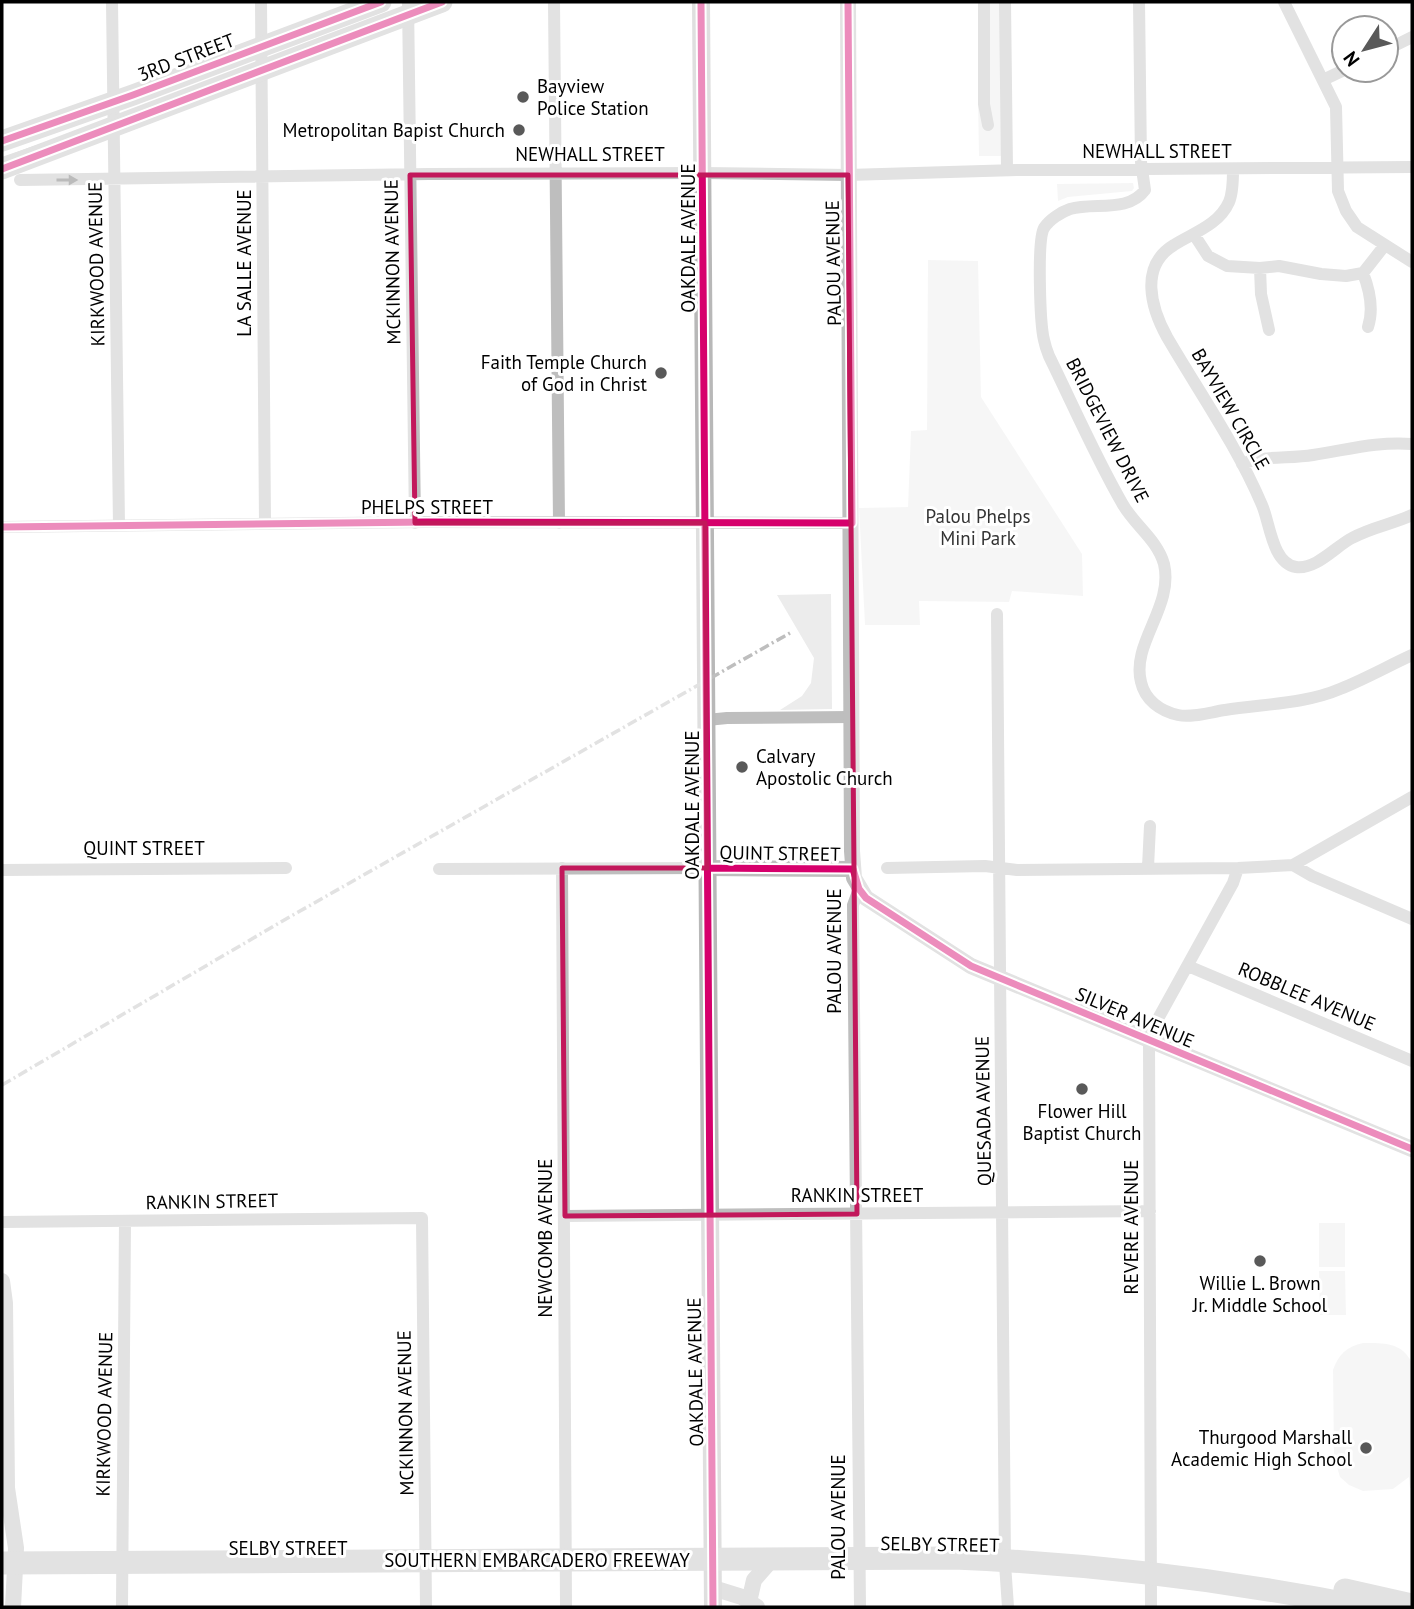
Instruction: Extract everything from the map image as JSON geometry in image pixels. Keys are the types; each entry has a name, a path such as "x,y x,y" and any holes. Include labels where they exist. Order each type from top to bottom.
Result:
{"highway":[{"name":"SOUTHERN EMBARCADERO FREEWAY","path":"5,1566 61,1563 900,1557 1010,1560 1273,1590 1363,1607"},
{"name":"SOUTHERN EMBARCADERO FREEWAY","path":"5,1566 956,1565 1117,1576 1255,1590 1306,1598 1336,1607"},
{"path":"1161,1576 1273,1580 1325,1586 1412,1605"},
{"path":"1306,1598 1352,1599 1392,1607"}],"main road":[{"name":"3RD STREET","path":"2,141 381,2"},
{"name":"3RD STREET","path":"8,175 114,126 408,8 442,2"},
{"name":"OAKDALE AVENUE","path":"701,2 713,1607"}],"street":[{"name":"KIRKWOOD AVENUE","path":"112,2 119,526"},
{"name":"LA SALLE AVENUE","path":"261,2 265,524"},
{"path":"554,2 559,523"},
{"name":"PALOU AVENUE","path":"848,2 853,869 859,889 853,905 860,1607"},
{"path":"984,2 984,104 988,125"},
{"path":"1005,2 1007,170"},
{"path":"1139,2 1142,170"},
{"path":"1284,2 1336,107 1338,191 1346,211 1357,227 1412,262"},
{"name":"MCKINNON AVENUE","path":"408,8 415,523"},
{"path":"1323,80 1330,77"},
{"name":"NEWHALL STREET","path":"8,175 114,179 703,173 848,175 1007,170 1412,167"},
{"name":"BRIDGEVIEW DRIVE","path":"1142,170 1145,190 1138,199 1125,204 1069,209 1043,229 1040,248 1041,319 1049,356 1122,504 1152,540 1163,562 1164,598 1139,667 1141,683 1147,695 1157,707 1182,716 1305,699 1339,690 1412,654"},
{"name":"BAYVIEW CIRCLE","path":"1233,170 1230,201 1224,211 1195,236 1172,246 1158,260 1151,280 1152,302 1162,328 1242,464 1263,507 1280,556 1285,562 1297,567 1313,564 1352,538 1412,515"},
{"path":"1195,236 1208,257 1217,262 1241,268 1279,266 1346,276 1363,273 1385,245"},
{"path":"1260,268 1264,315 1269,330"},
{"path":"1363,273 1370,299 1371,317 1368,327"},
{"path":"1242,464 1254,459 1312,456 1368,444 1412,444"},
{"name":"PHELPS STREET","path":"2,527 852,523"},
{"name":"QUESADA AVENUE","path":"997,614 1005,1564 1008,1607"},
{"path":"707,720 852,717"},
{"path":"887,868 1238,868 1293,865 1412,797"},
{"path":"1148,867 1150,826"},
{"path":"1293,865 1312,876 1412,919"},
{"name":"QUINT STREET","path":"2,870 286,868"},
{"name":"NEWCOMB AVENUE","path":"562,868 566,1607"},
{"name":"REVERE AVENUE","path":"1152,1607 1161,1576 1150,1212 1149,1040 1154,1026 1233,883 1238,868"},
{"name":"QUINT STREET","path":"439,869 853,869"},
{"name":"SILVER AVENUE","path":"859,889 876,905 971,966 1412,1149"},
{"name":"ROBBLEE AVENUE","path":"1188,967 1412,1061"},
{"name":"RANKIN STREET","path":"565,1216 1150,1212"},
{"name":"MCKINNON AVENUE","path":"422,1218 426,1607"},
{"name":"RANKIN STREET","path":"2,1222 422,1218"},
{"name":"KIRKWOOD AVENUE","path":"122,1607 125,1221"},
{"path":"2,1281 5,1303 7,1488 15,1533 5,1566 13,1607"},
{"path":"753,1605 754,1580 768,1564"},
{"name":"SELBY STREET","path":"139,1567 1005,1564 1161,1576"},
{"path":"5,1566 104,1567"},
{"path":"713,1588 743,1597 753,1605"},
{"path":"713,1588 732,1607"}],"highlighted area":[{"path":"410,175 848,175 857,1214 565,1216 562,868 707,868 705,523 415,523"}],"green space":[{"path":"989,2 1000,2 1001,156 979,156 978,103 990,103"},
{"path":"1133,183 1132,191 1068,197 1058,201 1057,184"},
{"name":"Palou Phelps Mini Park","path":"928,260 978,261 981,397 1082,554 1083,596 1012,591 1009,602 919,601 920,625 865,625 859,508 908,507 911,431 927,430"},
{"path":"831,594 832,709 780,710 802,696 811,683 814,658 777,595"},
{"path":"1319,1223 1345,1223 1345,1267 1319,1267"},
{"path":"1319,1271 1345,1271 1346,1315 1320,1315"},
{"path":"1363,1343 1398,1347 1412,1363 1412,1488 1409,1477 1393,1489 1363,1491 1349,1485 1340,1477 1334,1457 1333,1370 1344,1352"}],"tram line":[{"path":"67,126 391,2"},
{"path":"2,158 133,113 428,2"}],"railway":[{"path":"2,1085 286,919 790,633"}],"cycle path":[{"path":"2,141 381,2"},
{"path":"2,169 442,2"},
{"path":"701,2 713,1607"},
{"path":"2,527 426,522 852,523 848,2"},
{"path":"707,868 853,869 859,889 866,898 971,966 1412,1149"}],"place":[{"name":"Bayview Police Station","path":"523,97"},
{"name":"Metropolitan Bapist Church","path":"519,130"},
{"name":"Faith Temple Church of God in Christ","path":"661,373"},
{"name":"Calvary Apostolic Church","path":"742,767"},
{"name":"Flower Hill Baptist Church","path":"1082,1089"},
{"name":"Willie L. Brown Jr. Middle School","path":"1260,1261"},
{"name":"Thurgood Marshall Academic High School","path":"1366,1448"}]}
